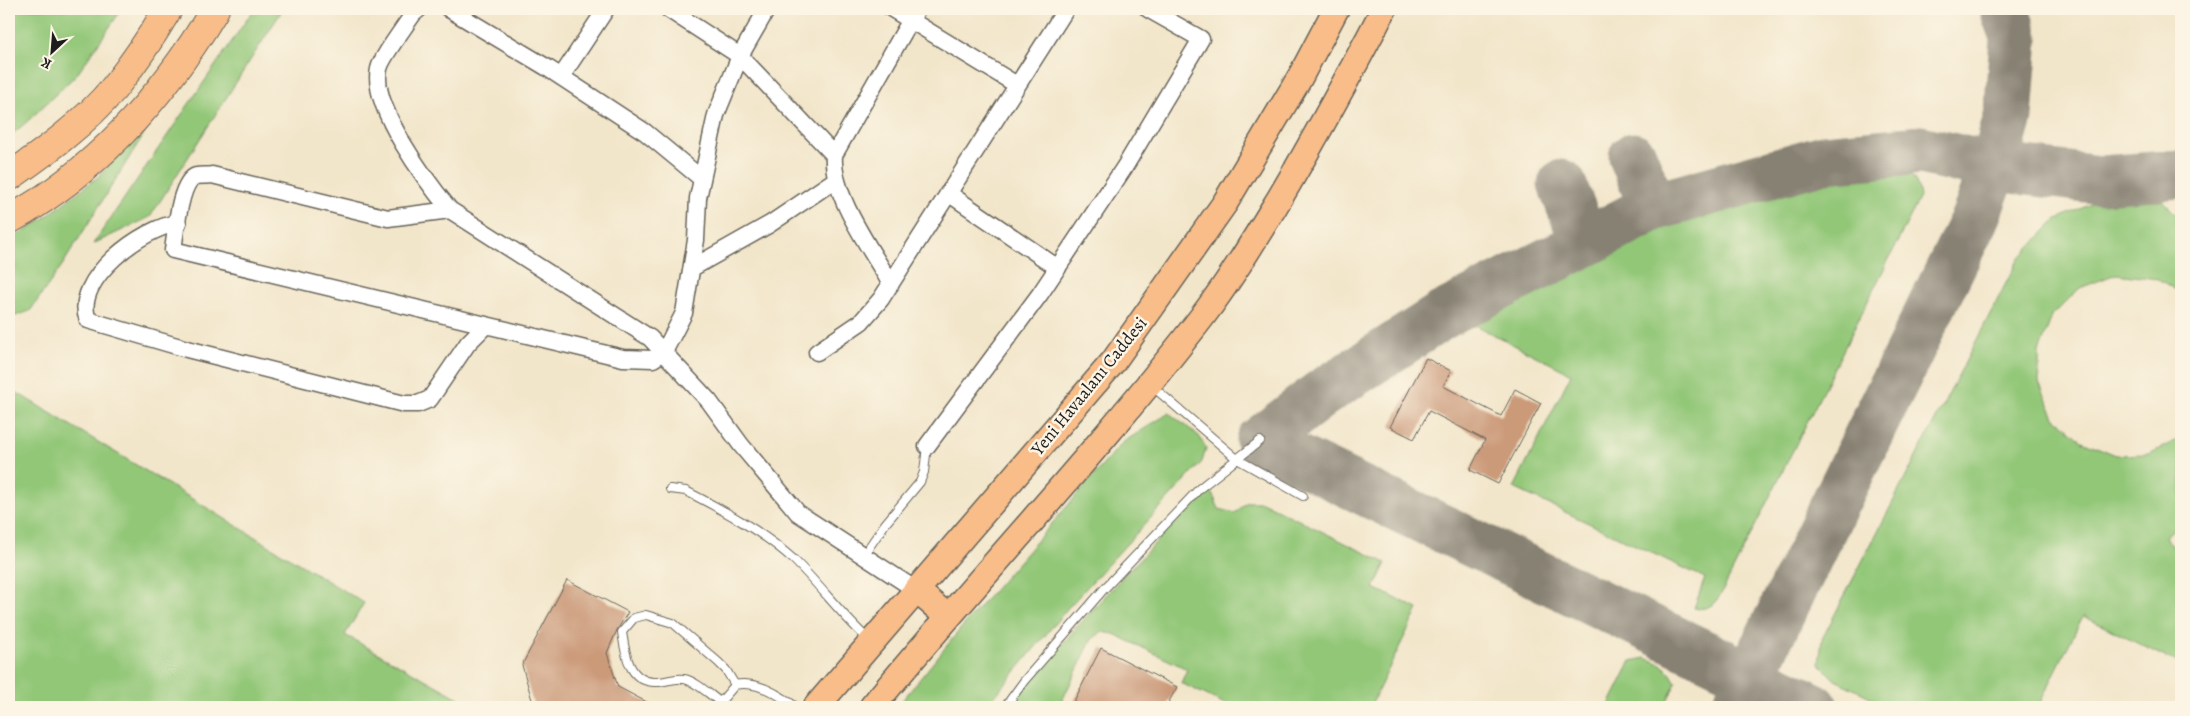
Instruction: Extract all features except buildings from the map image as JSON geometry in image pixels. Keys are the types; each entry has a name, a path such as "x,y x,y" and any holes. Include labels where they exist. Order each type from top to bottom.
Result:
{"highway":[{"path":"9,177 44,153 113,89 168,9"},
{"path":"9,220 60,187 98,156 135,120 167,82 215,9"}],"main road":[{"name":"Yeni Havaalanı Caddesi","path":"816,707 1113,362 1225,203 1299,79 1336,9"},
{"path":"872,707 947,616 1203,316 1256,237 1344,87 1384,9"},
{"path":"916,590 947,616"}],"street":[{"path":"419,9 413,14 379,68 378,83 381,99 406,149 429,185 450,210 650,338 723,418 741,444 798,512 916,590"},
{"path":"450,9 561,77 645,132 702,179"},
{"path":"561,77 606,9"},
{"path":"668,9 740,56 834,155"},
{"path":"450,210 388,218 212,175 196,176 188,182 182,197 173,250 623,358 653,359 664,352 684,313 696,240 698,198 716,115 740,56 767,9"},
{"path":"892,9 914,15 1017,85"},
{"path":"817,352 861,322 881,299 1066,9"},
{"path":"927,446 1058,268 1124,168 1201,39 1148,9"},
{"path":"891,284 843,200 835,180 833,169 834,155 914,15"},
{"path":"692,268 770,224 835,180"},
{"path":"948,193 1058,268"},
{"path":"178,223 167,224 154,230 120,251 89,289 85,306 88,320 187,349 404,404 418,404 430,399 468,343 485,326"}],"lane":[{"path":"1148,382 1237,458 1303,496"},
{"path":"1005,707 1024,681 1104,589 1200,488 1260,441"},
{"path":"863,556 885,524 920,482 924,472 927,446"},
{"path":"670,489 686,491 772,540 828,595 851,624 871,642"},
{"path":"735,686 726,670 673,624 646,615 634,618 622,632 626,661 637,675 652,682 676,679 690,680 718,704 735,686 752,685 773,693 796,707"}],"green space":[{"path":"9,9 122,9 78,73 9,137"},
{"path":"254,9 283,9 150,217 93,244"},
{"path":"152,121 63,264 30,311 9,318 9,241 43,219 99,176"},
{"path":"1869,165 1903,170 1914,179 1920,197 1721,594 1713,604 1707,608 1694,608 1705,578 1514,488 1571,374 1459,317 1631,236 1759,192"},
{"path":"2116,193 2163,201 2181,219 2181,293 2158,279 2116,274 2080,288 2052,316 2039,352 2039,383 2055,417 2082,441 2116,455 2149,454 2181,438 2181,522 2165,537 2181,556 2181,665 2083,616 2038,707 1891,707 1835,680 1819,664 1822,639 2019,258 2057,219"},
{"path":"9,388 364,603 345,635 475,707 9,707"},
{"path":"1169,413 1199,436 1206,448 1202,462 1067,609 986,707 897,707 962,627 1122,443"},
{"path":"1209,486 1219,509 1235,513 1247,502 1262,502 1386,563 1374,588 1418,609 1370,707 1231,707 1181,683 1187,669 1114,634 1102,632 1092,639 1059,707 1011,707 1027,683 1105,596"},
{"path":"1645,658 1664,666 1676,683 1664,707 1608,707 1631,661"}],"taxiway":[{"path":"1735,707 1975,218 1994,167 2008,117 2014,37 2004,9"},
{"path":"1653,207 1824,159 1921,150 1994,167 2101,180 2181,174"},
{"path":"1585,243 1653,207 1633,157"},
{"path":"1562,184 1585,243 1443,315 1321,394 1260,441 1814,707"}]}
